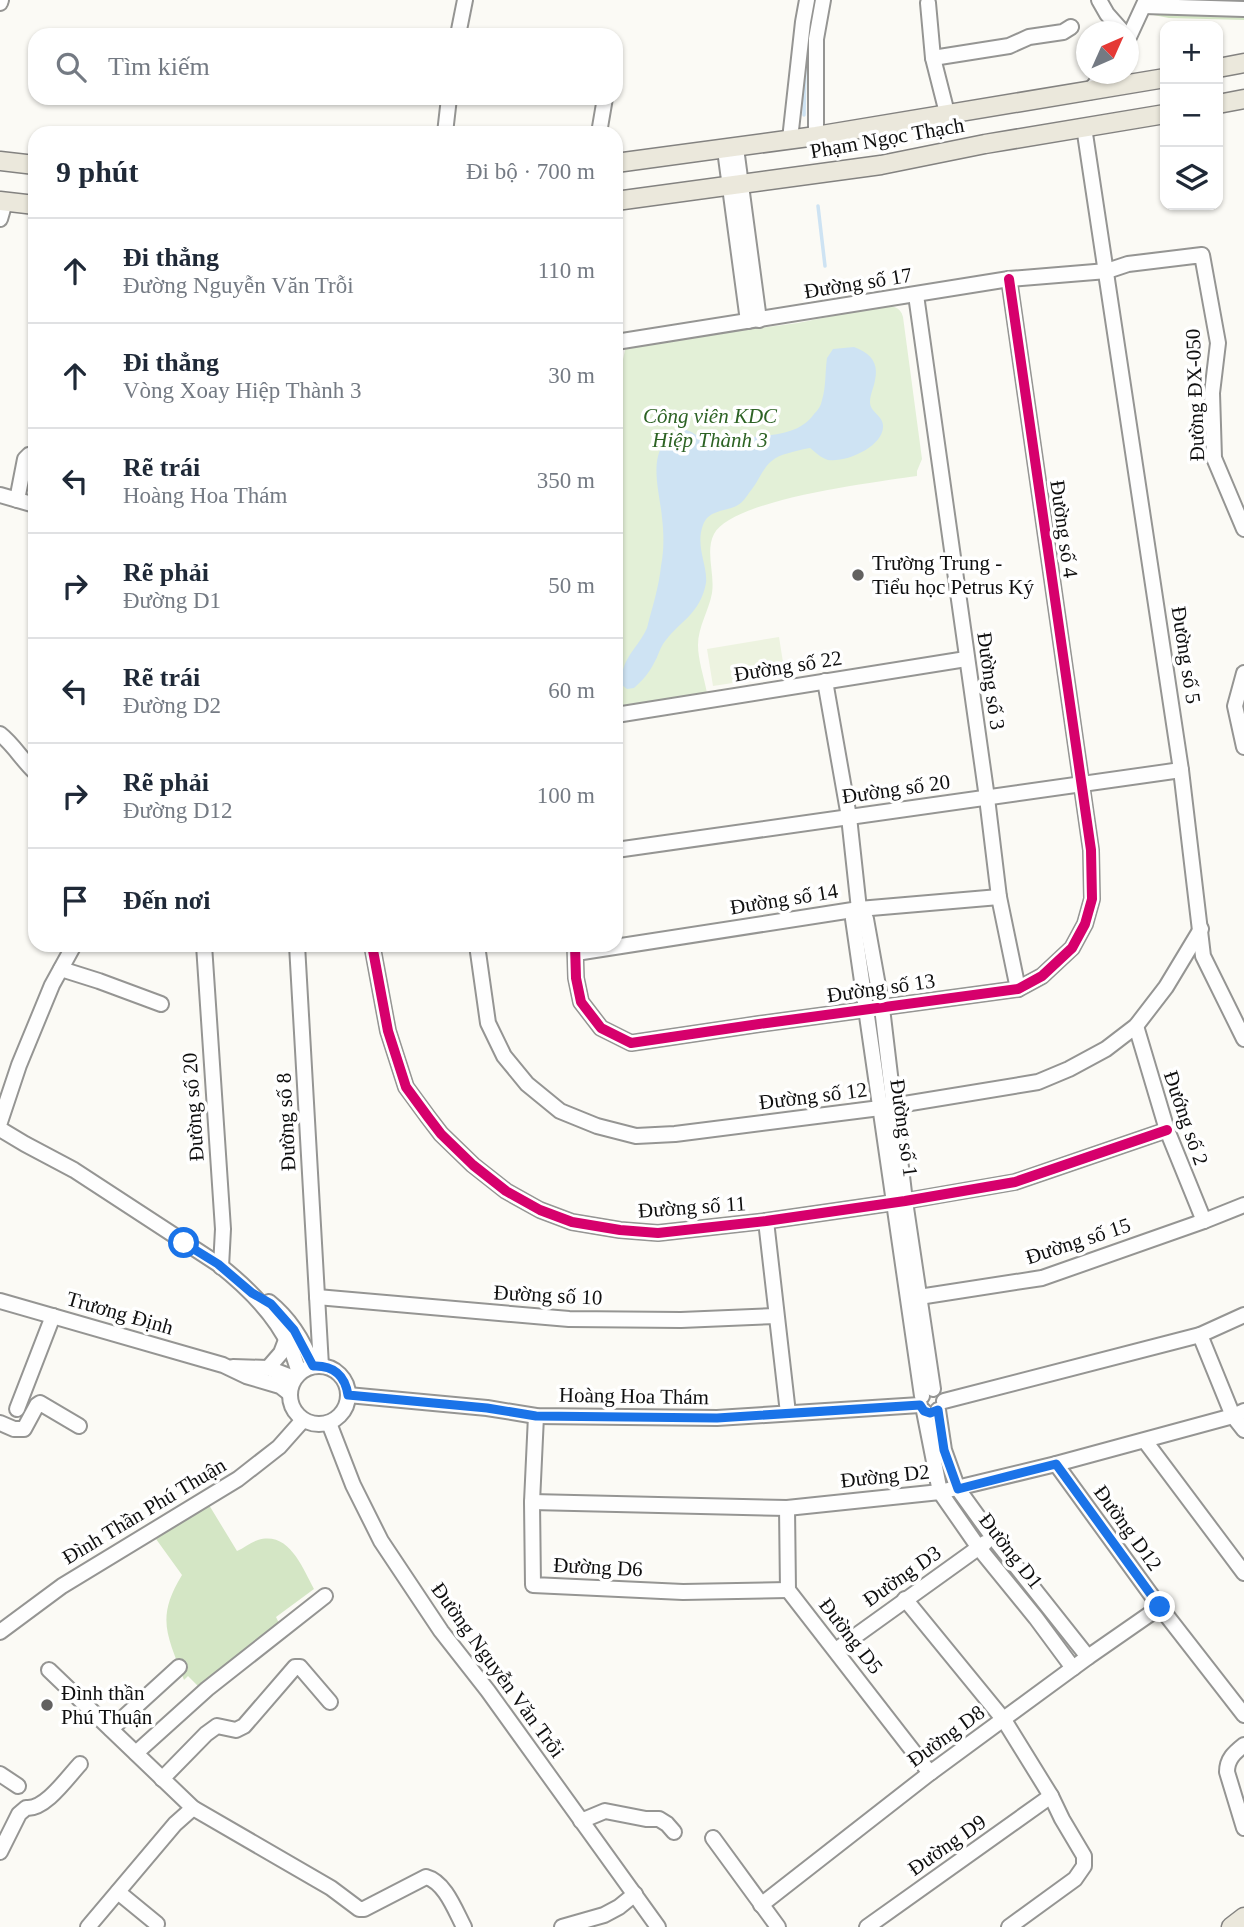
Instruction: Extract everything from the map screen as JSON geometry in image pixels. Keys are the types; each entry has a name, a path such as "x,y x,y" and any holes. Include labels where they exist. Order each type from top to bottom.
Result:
{"main road":[{"path":"1223,67 1244,63"},
{"name":"Phạm Ngọc Thạch","path":"623,162 816,136 1160,79"},
{"path":"1223,103 1244,99"},
{"name":"Phạm Ngọc Thạch","path":"623,200 881,165 985,144 1160,115"},
{"path":"0,161 28,165"},
{"path":"2,207 28,205"},
{"path":"1231,1927 1244,1917"}],"street":[{"path":"459,28 465,0"},
{"path":"790,139 807,0"},
{"path":"816,136 816,39 823,0"},
{"path":"1099,0 1113,21"},
{"path":"928,3 933,58 947,113"},
{"path":"1137,21 1145,3 1244,9"},
{"path":"933,58 1009,46 1029,37 1063,32 1071,27"},
{"path":"1089,92 1095,84"},
{"path":"446,126 448,105"},
{"path":"600,126 603,105"},
{"name":"Đường số 5","path":"1084,127 1181,770 1203,956 1244,1039"},
{"path":"730,149 754,321"},
{"name":"Đường số 17","path":"623,341 1009,279 1107,271 1128,264 1202,255"},
{"name":"Đường ĐX-050","path":"1202,255 1218,343 1212,393 1214,458 1244,529"},
{"name":"Đường số 4","path":"1009,279 1081,785"},
{"name":"Đường số 3","path":"916,295 999,897 1018,989"},
{"path":"17,500 25,459 28,456"},
{"path":"0,495 28,503"},
{"name":"Đường số 22","path":"623,714 966,659"},
{"path":"1244,673 1236,706 1244,747"},
{"name":"Đường số 1","path":"825,681 849,817 859,909 866,919 874,1009 899,1202 930,1402"},
{"path":"1,739 28,765"},
{"name":"Đường số 20","path":"623,848 1181,770"},
{"name":"Đường số 13","path":"576,952 576,978 581,1002 601,1028 631,1043 1018,989 1042,976 1072,948 1085,923 1092,900 1091,850 1081,785"},
{"name":"Đường số 14","path":"623,942 859,909 999,897"},
{"name":"Đường số 12","path":"478,952 488,1023 504,1056 527,1084 560,1111 597,1126 636,1136 676,1135 887,1107 1038,1082 1106,1049 1136,1026 1166,987 1200,929"},
{"path":"0,1122 28,1042 52,985 70,952"},
{"name":"Đường số 20","path":"204,952 223,1229 221,1267"},
{"name":"Đường số 8","path":"297,952 319,1316 317,1366"},
{"name":"Đường số 11","path":"373,952 388,1031 407,1087 441,1134 506,1191 540,1210 572,1222 658,1233 899,1202 1015,1182 1167,1130"},
{"path":"61,969 161,1004"},
{"name":"Đướng số 2","path":"1136,1026 1167,1130 1204,1221"},
{"path":"0,1129 74,1170 221,1267 252,1293 271,1304 287,1321 317,1366 337,1372 347,1386 347,1404 337,1418 329,1423 316,1424 303,1420 294,1410 289,1393 297,1375 286,1340 252,1293"},
{"name":"Đường số 1","path":"899,1202 919,1297 930,1402"},
{"name":"Đường số 15","path":"919,1297 1042,1278 1244,1205"},
{"path":"766,1221 788,1413"},
{"name":"Đường số 10","path":"317,1297 569,1320 681,1320 776,1316"},
{"name":"Trương Định","path":"0,1301 228,1367 246,1376 279,1386 289,1393"},
{"name":"Hoàng Hoa Thám","path":"348,1395 487,1408 536,1416 717,1418 930,1402 1200,1335 1244,1315"},
{"path":"17,1409 53,1316"},
{"path":"287,1321 306,1323 319,1316"},
{"path":"1200,1335 1239,1413 1244,1430"},
{"path":"268,1368 281,1353 286,1340"},
{"path":"297,1375 317,1366"},
{"name":"Trương Định","path":"228,1367 268,1368 297,1375"},
{"name":"Đường D1","path":"930,1402 958,1489 1042,1612 1073,1668"},
{"name":"Đường D1","path":"930,1402 940,1492 979,1548 1088,1657"},
{"path":"0,1423 17,1430 24,1429 40,1403 79,1426"},
{"name":"Đường D2","path":"532,1502 787,1507 940,1492 1145,1441 1239,1413"},
{"name":"Đường D6","path":"536,1416 532,1502 533,1585 683,1592 788,1590"},
{"name":"Đình Thần Phú Thuận","path":"0,1632 62,1586 238,1479 279,1447 303,1420"},
{"name":"Đường Nguyễn Văn Trỗi","path":"329,1423 353,1485 381,1541 441,1631 488,1691 658,1927"},
{"path":"1145,1441 1244,1573"},
{"name":"Đường D12","path":"1056,1464 1160,1607 1244,1715"},
{"path":"787,1507 788,1590"},
{"name":"Đường D3","path":"836,1650 992,1536"},
{"name":"Đường D5","path":"788,1590 930,1773"},
{"path":"136,1753 207,1689 325,1596"},
{"path":"905,1599 1004,1720 1084,1856 1084,1866 1075,1879 1009,1927"},
{"name":"Đường D8","path":"761,1905 930,1773 1160,1607"},
{"path":"111,1728 179,1667"},
{"path":"162,1779 216,1726 236,1730 244,1726 295,1667 300,1667 330,1702"},
{"path":"49,1671 193,1808 310,1875 359,1909 364,1909 426,1877 434,1879 442,1887 464,1927"},
{"path":"1244,1745 1232,1755 1227,1772 1244,1828"},
{"path":"0,1852 19,1814 26,1808 31,1809 45,1803 80,1764"},
{"path":"0,1774 18,1786"},
{"name":"Đường D9","path":"867,1927 1051,1796"},
{"path":"88,1927 175,1824 193,1808"},
{"path":"581,1821 605,1811 659,1819 674,1832"},
{"path":"713,1838 778,1927"},
{"path":"118,1892 157,1924"},
{"path":"562,1927 604,1915 635,1894"}],"green space":[{"path":"1152,0 1244,0 1244,20 1169,18 1148,14"},
{"name":"Công viên KDC Hiệp Thành 3","path":"882,306 896,307 900,311 922,459 917,476 807,494 748,511 726,522 711,541 712,593 698,638 707,693 623,705 623,359 626,346 798,323"},
{"path":"779,637 785,675 713,686 707,649"},
{"path":"209,1505 237,1551 258,1540 278,1541 299,1561 314,1589 276,1617 281,1627 201,1689 188,1676 184,1680 169,1639 169,1604 182,1575 156,1539"}],"water":[{"path":"854,347 869,355 874,363 876,374 870,402 883,425 878,440 863,452 844,459 828,460 810,448 780,456 765,468 741,502 709,516 703,525 700,541 706,583 699,603 663,644 645,677 634,688 627,689 623,686 626,661 647,628 660,574 663,536 656,468 665,441 679,430 685,430 709,443 720,445 784,433 800,426 808,421 821,404 827,358 833,349"}],"waterway":[{"path":"806,60 815,0"},
{"path":"804,115 805,68"},
{"path":"818,206 825,266"}],"cycle path":[{"path":"575,952 576,978 581,1002 601,1028 631,1043 1018,989 1042,976 1072,948 1085,924 1092,899 1091,850 1009,279"},
{"path":"373,952 388,1031 406,1087 441,1134 473,1165 506,1191 540,1210 572,1222 658,1233 905,1201 1015,1182 1167,1130"}],"place":[{"name":"Trường Trung - Tiểu học Petrus Ký","path":"858,575"},
{"name":"Đình thần Phú Thuận","path":"47,1705"}],"route":[{"path":"184,1243 218,1264 252,1293 271,1304 294,1330 313,1366 330,1368 337,1372 347,1386 348,1395 487,1408 536,1416 717,1418 920,1405 924,1411 930,1413 938,1410 944,1450 958,1489 1056,1464 1160,1607"}]}
